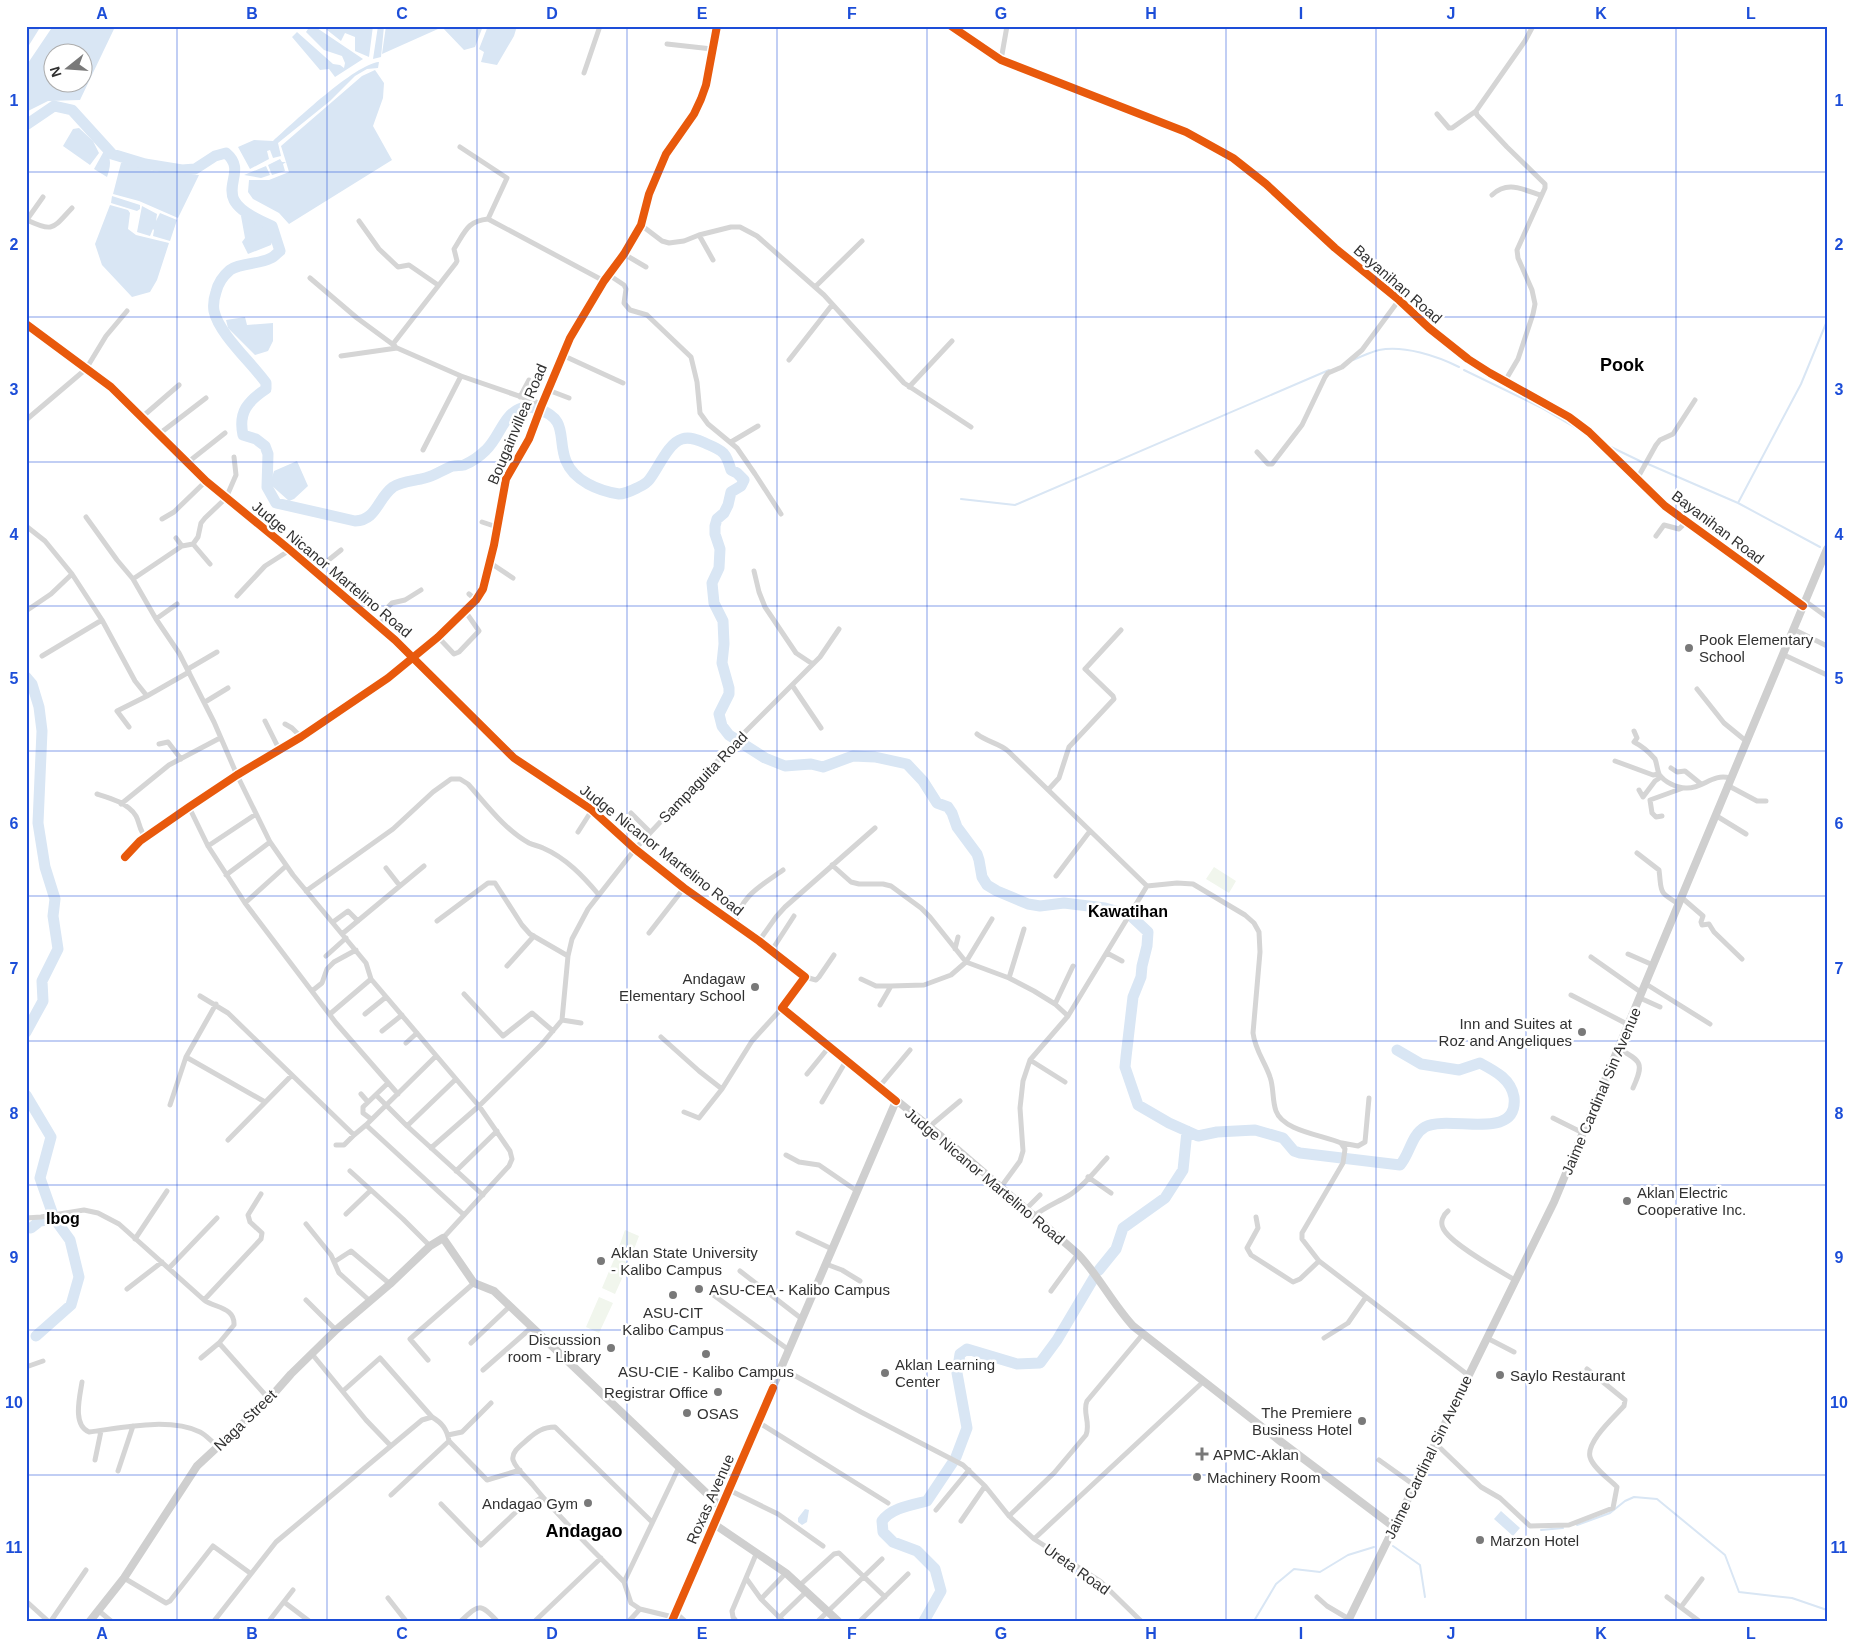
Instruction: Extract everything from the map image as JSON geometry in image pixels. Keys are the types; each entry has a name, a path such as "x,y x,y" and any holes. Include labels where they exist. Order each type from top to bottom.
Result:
{"main road":[{"name":"Judge Nicanor Martelino Road","path":"26,324 111,387 206,481 315,571 414,657 514,758 592,810 635,849 684,888 772,950 805,977"},
{"name":"Jaime Cardinal Sin Avenue","path":"1349,1620 1434,1443 1554,1202 1646,984 1714,815 1826,553"},
{"path":"782,1008 805,977"},
{"name":"Judge Nicanor Martelino Road","path":"782,1008 929,1127 1078,1254 1096,1274 1124,1316 1144,1334 1280,1441 1394,1527"},
{"name":"Roxas Avenue","path":"673,1617 896,1101"},
{"path":"443,1238 474,1283 494,1291 721,1507"},
{"name":"Naga Street","path":"90,1621 124,1578 197,1466 269,1399 336,1330 390,1284 430,1246 443,1238"},
{"path":"714,1524 786,1572 838,1621"}],"street":[{"path":"584,73 600,26"},
{"path":"710,26 717,27"},
{"name":"Bayanihan Road","path":"951,26 1001,60 1186,132 1233,158 1266,184 1334,248 1468,359 1575,422 1588,432 1665,506 1804,604 1827,617"},
{"path":"1001,60 1006,26"},
{"path":"1437,114 1448,128 1452,128 1476,111 1525,41 1533,26"},
{"name":"Bougainvillea Road","path":"125,857 140,841 189,807 237,775 280,751 388,678 438,637 476,600 483,589 494,545 506,479 530,439 541,406 570,338 604,281 624,254 641,225 650,194 666,154 694,114 706,85 717,27"},
{"path":"667,44 712,49"},
{"path":"1476,111 1477,115 1507,147 1545,184 1517,250 1518,258 1532,290 1535,304 1534,314 1518,359 1505,381"},
{"path":"460,146 507,178 488,219"},
{"path":"1492,195 1499,189 1510,186 1541,195"},
{"path":"43,197 27,220 44,228 51,228 72,208"},
{"path":"341,356 395,346 457,261 454,249 471,223 478,220 488,219 604,281"},
{"path":"359,221 379,250 398,267 410,265 438,285"},
{"path":"641,225 662,241 669,243 684,241 731,227 740,227 757,236 832,304 909,386 971,427"},
{"path":"699,235 713,260"},
{"path":"815,288 862,241"},
{"path":"624,254 646,267"},
{"path":"609,275 624,285 626,290 624,303 626,306 630,310 647,315 691,357 697,382 700,413 708,424 731,442 781,514"},
{"path":"310,278 357,318 395,346 461,376 541,406"},
{"path":"1258,452 1268,464 1272,464 1302,425 1328,373 1342,367 1362,350 1399,300"},
{"path":"789,360 832,304"},
{"path":"26,420 86,369 106,336 126,312"},
{"path":"909,386 952,341"},
{"path":"562,355 623,383"},
{"path":"423,450 461,376"},
{"path":"520,397 529,380"},
{"path":"142,417 179,386"},
{"path":"548,390 569,398"},
{"path":"159,434 206,398"},
{"path":"1637,479 1656,445 1660,440 1673,434 1695,400"},
{"path":"731,442 758,426"},
{"path":"187,463 225,433"},
{"path":"133,579 182,546 193,544 198,537 201,523 226,498 236,475 234,457"},
{"path":"162,519 174,512 206,481"},
{"path":"86,517 116,560 133,579 156,620 188,670 205,702 256,814 270,842 286,866 366,963 371,979 479,1106 510,1152 512,1159 510,1166 443,1238"},
{"path":"1656,536 1664,525 1679,529 1687,521"},
{"path":"482,522 497,527"},
{"path":"26,526 46,541 72,574 102,620 135,680 147,696"},
{"path":"176,538 182,546"},
{"path":"193,544 210,564"},
{"path":"237,596 266,566 290,550"},
{"path":"315,571 341,550"},
{"path":"489,562 513,578"},
{"path":"754,571 765,607 775,623 796,653 814,663"},
{"path":"26,611 51,594 72,574"},
{"path":"378,625 392,603 405,600 421,590"},
{"path":"469,594 476,600"},
{"path":"156,620 177,604"},
{"path":"438,637 454,654 459,652 479,631 465,611"},
{"path":"42,656 102,620"},
{"name":"Sampaguita Road","path":"562,1020 568,956 579,923 650,832 814,663 827,648 839,629"},
{"path":"1793,629 1827,646"},
{"path":"1048,790 1059,778 1069,747 1114,699 1085,669 1121,630"},
{"path":"129,727 117,711 147,696 217,652"},
{"path":"1782,654 1827,675"},
{"path":"792,685 821,728"},
{"path":"205,702 228,688"},
{"path":"1697,689 1724,722 1746,741"},
{"path":"265,721 280,751"},
{"path":"285,724 301,737"},
{"path":"1634,731 1637,738 1634,742 1646,749 1656,761 1660,775 1669,782 1683,788"},
{"path":"977,734 1008,751 1147,886 1177,883 1193,884 1246,915 1254,923 1259,932 1260,941 1254,1044 1272,1081 1275,1109 1278,1118 1284,1123 1341,1143 1358,1146 1365,1142 1369,1098"},
{"path":"121,804 157,773 220,738"},
{"path":"159,744 168,742 181,759"},
{"path":"1615,761 1653,775 1660,775"},
{"path":"1671,768 1676,772 1685,771 1701,784"},
{"path":"1639,790 1643,797 1660,775"},
{"path":"1662,816 1656,817 1652,813 1650,800 1683,788 1701,784 1718,776 1729,781 1757,801 1766,801"},
{"path":"306,891 393,829 433,792 451,779 460,779 468,784 509,828 530,843 561,857 599,895"},
{"path":"97,794 121,804 136,816 141,832 146,837"},
{"path":"189,807 208,846 245,903 330,1014 398,1094"},
{"path":"578,832 592,810"},
{"path":"631,813 650,832"},
{"path":"208,846 256,814"},
{"path":"1714,815 1746,834"},
{"path":"759,941 776,917 875,828"},
{"path":"1056,876 1090,831"},
{"path":"226,875 270,842"},
{"path":"1637,853 1659,870 1660,890 1667,897 1680,900 1703,916 1701,924 1709,924 1714,932 1742,959"},
{"path":"832,865 851,882 891,886 921,908 966,962 1009,978 1034,990 1055,1004 1068,1016"},
{"path":"245,903 286,866"},
{"path":"326,956 358,921 424,866"},
{"path":"386,868 400,886"},
{"path":"735,924 740,906 746,899 783,870"},
{"path":"437,921 488,883 495,883 522,925 534,936 568,956"},
{"path":"1001,1187 1020,1161 1023,1151 1020,1108 1023,1081 1030,1060 1068,1016 1147,886"},
{"path":"649,932 684,888"},
{"path":"333,922 348,911 358,921"},
{"path":"772,950 794,916"},
{"path":"861,978 876,986 891,986 924,985 951,976 966,962 992,919"},
{"path":"1009,978 1024,929"},
{"path":"507,966 534,936"},
{"path":"955,949 958,936"},
{"path":"312,991 322,983 327,968 356,950"},
{"path":"1107,953 1122,961"},
{"path":"1628,954 1653,965"},
{"path":"805,977 816,980 834,955"},
{"path":"1591,957 1660,1007"},
{"path":"1055,1004 1073,966"},
{"path":"330,1014 371,979"},
{"path":"1646,984 1710,1024"},
{"path":"880,1005 891,986"},
{"path":"464,994 502,1036 532,1013 536,1014 553,1031"},
{"path":"1571,995 1629,1025"},
{"path":"200,996 228,1012 354,1135"},
{"path":"365,1014 386,997"},
{"path":"170,1105 186,1057 216,1004"},
{"path":"684,1112 699,1118 722,1090 752,1041 782,1008"},
{"path":"382,1032 402,1015"},
{"path":"432,1148 479,1106 562,1020 581,1023"},
{"path":"406,1043 417,1033"},
{"path":"662,1037 722,1090"},
{"path":"807,1074 829,1047"},
{"path":"1619,1049 1636,1058 1639,1062 1639,1076 1633,1088"},
{"path":"879,1087 910,1050"},
{"path":"336,1145 344,1145 386,1107 436,1056"},
{"path":"186,1057 266,1102"},
{"path":"1030,1060 1065,1082"},
{"path":"822,1102 846,1061"},
{"path":"228,1140 292,1075"},
{"path":"407,1126 456,1079"},
{"path":"371,1119 362,1110 388,1083"},
{"path":"361,1094 368,1102"},
{"path":"376,1095 386,1107 483,1195"},
{"path":"929,1127 960,1101"},
{"path":"1553,1118 1583,1133"},
{"path":"366,1125 464,1215"},
{"path":"456,1171 496,1131"},
{"path":"1341,1143 1344,1147 1343,1163 1302,1235 1302,1239 1319,1261 1468,1375"},
{"path":"786,1155 799,1162 819,1165 857,1191"},
{"path":"1034,1216 1048,1206 1068,1196 1107,1158"},
{"path":"350,1171 370,1192 403,1219 430,1246"},
{"path":"1088,1177 1111,1193"},
{"path":"135,1239 168,1192"},
{"path":"346,1214 370,1192"},
{"path":"204,1300 261,1239 262,1233 250,1222 248,1215 261,1194"},
{"path":"1026,1209 1040,1195"},
{"path":"26,1218 84,1210 98,1213 119,1224 204,1300 226,1309 233,1318 234,1325 219,1343 201,1358"},
{"path":"1448,1211 1442,1224 1451,1238 1491,1266 1516,1280"},
{"path":"1256,1217 1258,1228 1247,1248 1251,1255 1293,1282 1300,1279 1319,1261"},
{"path":"169,1268 218,1218"},
{"path":"306,1224 327,1249 339,1273 370,1301"},
{"path":"798,1233 832,1249"},
{"path":"334,1262 351,1251 390,1284"},
{"path":"1051,1290 1078,1254"},
{"path":"127,1289 162,1262"},
{"path":"826,1264 842,1270 860,1281"},
{"path":"740,1271 802,1319"},
{"path":"428,1360 410,1339 474,1283"},
{"path":"712,1294 789,1350"},
{"path":"1324,1338 1348,1323 1366,1297"},
{"path":"306,1300 336,1330"},
{"path":"471,1343 510,1306"},
{"path":"483,1370 532,1326"},
{"path":"1009,1516 1054,1474 1086,1435 1088,1430 1085,1405 1087,1401 1144,1334"},
{"path":"1487,1338 1514,1352"},
{"path":"219,1343 269,1399"},
{"path":"312,1354 366,1420 390,1445"},
{"path":"343,1391 380,1358 432,1418 441,1422 449,1438 487,1480 520,1470"},
{"path":"26,1367 43,1361"},
{"name":"Ureta Road","path":"781,1368 861,1412 957,1461 985,1486 1009,1516 1034,1539 1100,1581 1141,1621"},
{"path":"1434,1443 1481,1487 1500,1498 1530,1526 1569,1525 1613,1508 1617,1486 1595,1465 1590,1457 1591,1444 1624,1406 1625,1400 1587,1369"},
{"path":"1034,1539 1204,1380"},
{"path":"82,1382 79,1412 80,1424 84,1430 89,1432 161,1424 184,1427 200,1432 218,1446"},
{"path":"391,1495 449,1438 462,1432 491,1403"},
{"path":"214,1621 276,1542 390,1445 422,1420 432,1418"},
{"path":"758,1422 888,1504"},
{"path":"118,1471 133,1426"},
{"path":"652,1522 555,1427 544,1427 518,1448 513,1455 513,1460 542,1497 624,1582 631,1603 640,1609 685,1621"},
{"path":"95,1460 101,1431"},
{"path":"1379,1460 1414,1484"},
{"path":"624,1582 679,1467"},
{"path":"936,1510 969,1470"},
{"path":"961,1521 985,1486"},
{"path":"728,1490 778,1514 823,1546"},
{"path":"441,1504 481,1545 517,1511 542,1497"},
{"path":"124,1578 166,1603 170,1601 213,1546 250,1573"},
{"path":"736,1621 732,1611 757,1552"},
{"path":"746,1578 761,1599 781,1619 803,1588 836,1553 839,1553 884,1597"},
{"path":"535,1621 601,1558"},
{"path":"818,1621 882,1559"},
{"path":"26,1601 50,1621 86,1570"},
{"path":"761,1599 786,1572"},
{"path":"860,1621 908,1574"},
{"path":"1681,1607 1702,1579"},
{"path":"269,1621 293,1590"},
{"path":"1317,1597 1349,1620"},
{"path":"388,1598 406,1621"},
{"path":"1667,1598 1699,1621"},
{"path":"284,1602 309,1621"},
{"path":"461,1621 476,1607 480,1606 484,1607 497,1621"},
{"path":"628,1621 640,1609"},
{"path":"99,1611 111,1621"}],"shaded area":[{"path":"1214,867 1236,881 1229,893 1206,879"},
{"path":"625,1230 639,1236 630,1260 616,1255"},
{"path":"615,1257 629,1263 615,1294 602,1288"},
{"path":"599,1297 613,1303 599,1333 586,1327"}],"water":[{"path":"26,26 41,26 26,50"},
{"path":"53,26 112,26 114,29 92,75 92,42 42,42"},
{"path":"310,26 314,26 363,59 335,77 329,69 320,70 292,37 297,32 333,64 344,68 345,63 342,56 324,50 306,32"},
{"path":"322,26 373,26 369,57 355,51 355,37 345,33 341,41"},
{"path":"378,26 384,26 381,57 373,59"},
{"path":"386,26 436,26 438,29 382,54"},
{"path":"441,26 483,26 475,47 464,50"},
{"path":"488,26 517,26 514,36 497,65 481,62 484,52 479,49"},
{"path":"42,42 42,92 84,92 80,100 48,101 26,112 26,66"},
{"path":"379,62 378,68 367,69 355,76 330,101 278,143 281,156 273,158 270,150 267,151 269,159 250,169 238,147 254,140 273,141 340,83 368,65"},
{"path":"375,70 384,83 383,98 373,126 392,160 289,224 279,213 253,199 248,192 249,180 269,180 289,172 281,146 362,76"},
{"path":"79,128 93,141 99,153 90,165 63,146 73,129"},
{"path":"104,151 110,159 107,177 94,169"},
{"path":"280,159 282,162 286,162 283,164 285,171 272,175 268,165"},
{"path":"125,162 153,171 199,175 178,218 139,201 113,194 121,163"},
{"path":"266,166 270,175 261,178 244,175"},
{"path":"112,196 140,205 140,209 137,211 111,203"},
{"path":"110,205 128,210 130,213 128,229 136,235 169,243 157,280 150,292 132,297 102,265 95,244"},
{"path":"142,206 157,214 156,221 160,213 177,220 170,241 153,236 153,229 150,236 137,232"},
{"path":"244,215 269,229 273,239 271,245 248,254 242,242 245,238 241,216"},
{"path":"245,317 247,325 273,323 273,341 268,351 255,355 228,328 226,320"},
{"path":"297,461 308,486 294,499 289,501 270,484 274,471"},
{"path":"805,1509 809,1510 807,1522 802,1525 798,1522 798,1518"},
{"path":"1501,1511 1520,1528 1513,1536 1494,1519"}],"waterway":[{"path":"26,125 54,106 72,110 112,154 145,164 182,170 195,169 215,156 226,153 231,159 235,170 232,188 234,200 245,212 272,226 280,251 273,257 261,262 235,267 227,272 217,289 214,302 214,311 222,329 266,383 266,389 254,398 246,408 243,414 242,427 243,435 256,439 265,446 268,454 267,487 276,503 355,521 362,520 372,513 393,487 404,482 434,475 452,466 464,465 476,458 490,445 509,417 519,409 526,407 538,409 554,418 560,430 563,453 575,474 588,484 611,493 626,493 646,483 677,441 689,438 713,446 724,453 731,470 744,480 741,486 731,492 728,505 724,513 717,519 715,526 715,534 720,549 719,568 712,583 714,603 723,621 724,644 722,663 729,688 729,694 719,714 722,726 729,735 765,758 785,766 811,764 823,767 853,756 875,757 907,764 923,781 937,803 948,807 952,813 957,827 977,854 982,877 987,885 1028,904 1040,906 1064,903 1105,908 1126,914"},
{"path":"1738,503 1801,384 1827,321"},
{"path":"1353,360 1379,350 1399,349 1431,355 1459,367"},
{"path":"961,499 1015,505 1329,370"},
{"path":"1464,370 1540,407 1588,435"},
{"path":"1600,440 1606,444"},
{"path":"1611,447 1644,463"},
{"path":"1648,464 1738,503 1820,547"},
{"path":"26,677 32,684 39,707 42,731 38,823 45,867 55,899 53,916 58,949 42,981 43,1001 26,1032"},
{"path":"1131,916 1148,932 1141,977 1133,997 1125,1067 1138,1105 1169,1123 1198,1136 1217,1132 1255,1130 1283,1138 1294,1151 1300,1153 1400,1165 1420,1130 1425,1127 1450,1123 1494,1123 1506,1119 1513,1111 1514,1097 1510,1085 1497,1073 1480,1063 1459,1070 1421,1064 1397,1050"},
{"path":"26,1095 51,1137 40,1178 52,1212"},
{"path":"1099,1270 1116,1249 1123,1228 1165,1198 1183,1170 1187,1131"},
{"path":"36,1336 71,1305 79,1277 70,1240 54,1218"},
{"path":"31,1228 40,1221 55,1219"},
{"path":"956,1457 967,1428 957,1373 960,1354 967,1349 1017,1364 1040,1363 1057,1340 1095,1276"},
{"path":"924,1621 941,1591 935,1569 917,1551 893,1542 883,1532 882,1521 896,1510 927,1501 953,1462"},
{"path":"1577,1525 1610,1513 1625,1501 1634,1497 1657,1499 1725,1555 1739,1592 1792,1598 1827,1610"},
{"path":"1541,1530 1563,1528"},
{"path":"1393,1546 1420,1565 1425,1597"},
{"path":"1254,1621 1276,1584 1294,1569 1320,1572 1348,1555 1374,1547"}],"cycle path":[{"path":"125,857 140,841 189,807 237,775 301,737 388,678 438,637 476,600 483,589 494,545 506,479 529,439 570,338 604,281 624,254 641,225 649,194 666,154 694,114 701,99 706,85 717,26"},
{"path":"951,26 1001,60 1186,132 1233,158 1266,184 1335,248 1468,359 1569,417 1589,432 1665,506 1803,606"},
{"path":"26,324 111,387 206,481 395,640 514,758 592,810 635,849 684,888 759,941 805,977 782,1008 896,1101"},
{"path":"672,1621 773,1388"}],"place":[{"name":"Pook Elementary School","path":"1689,648"},
{"name":"Andagaw Elementary School","path":"755,987"},
{"name":"Inn and Suites at Roz and Angeliques","path":"1582,1032"},
{"name":"Aklan Electric Cooperative Inc.","path":"1627,1201"},
{"name":"Aklan State University - Kalibo Campus","path":"601,1261"},
{"name":"ASU-CEA - Kalibo Campus","path":"699,1289"},
{"name":"ASU-CIT Kalibo Campus","path":"673,1295"},
{"name":"Discussion room - Library","path":"611,1348"},
{"name":"ASU-CIE - Kalibo Campus","path":"706,1354"},
{"name":"Aklan Learning Center","path":"885,1373"},
{"name":"Saylo Restaurant","path":"1500,1375"},
{"name":"Registrar Office","path":"718,1392"},
{"name":"OSAS","path":"687,1413"},
{"name":"The Premiere Business Hotel","path":"1362,1421"},
{"name":"APMC-Aklan","path":"1202,1454"},
{"name":"Machinery Room","path":"1197,1477"},
{"name":"Andagao Gym","path":"588,1503"},
{"name":"Marzon Hotel","path":"1480,1540"}],"district":[{"name":"Pook","path":"1622,365"},
{"name":"Kawatihan","path":"1128,911"},
{"name":"Ibog","path":"63,1218"},
{"name":"Andagao","path":"584,1531"}]}
